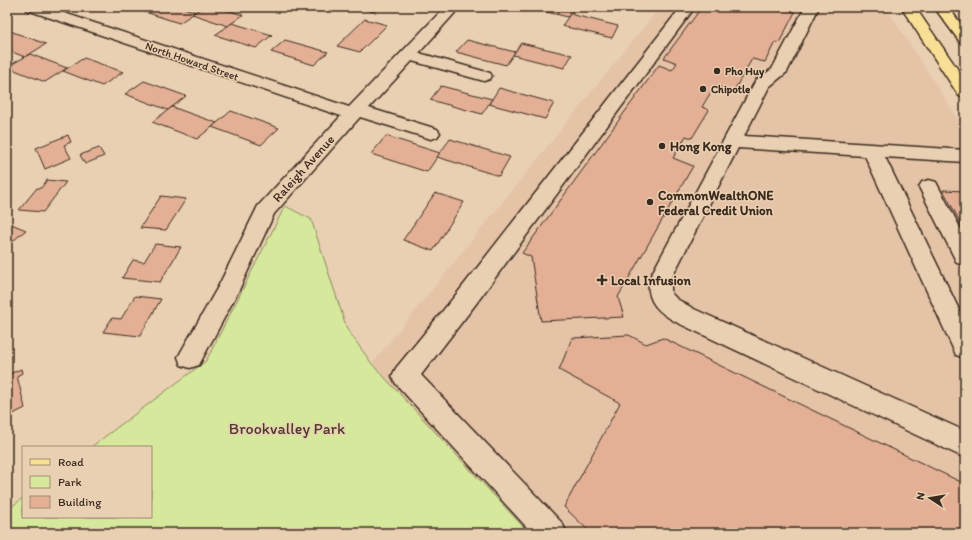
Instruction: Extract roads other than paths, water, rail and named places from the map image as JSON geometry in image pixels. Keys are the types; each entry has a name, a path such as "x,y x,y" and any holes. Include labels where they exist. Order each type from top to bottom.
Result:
{"main road":[{"path":"908,7 965,92"},
{"path":"941,7 965,39"}],"street":[{"name":"North Howard Street","path":"32,7 354,112 431,133"},
{"name":"Raleigh Avenue","path":"190,357 228,290 265,211 284,187 453,7"},
{"path":"552,533 405,376 467,298 688,7"},
{"path":"812,7 779,72 762,84 731,141 660,279 659,293 664,301 686,316 965,445"},
{"path":"409,55 484,76"},
{"path":"731,141 965,156"},
{"path":"872,150 965,346"},
{"path":"929,187 965,256"}],"place":[{"name":"Pho Huy","path":"717,71"},
{"name":"Chipotle","path":"703,89"},
{"name":"Hong Kong","path":"662,146"},
{"name":"CommonWealthONE Federal Credit Union","path":"650,202"},
{"name":"Local Infusion","path":"602,280"}],"park label":[{"name":"Brookvalley Park","path":"287,428"}]}
